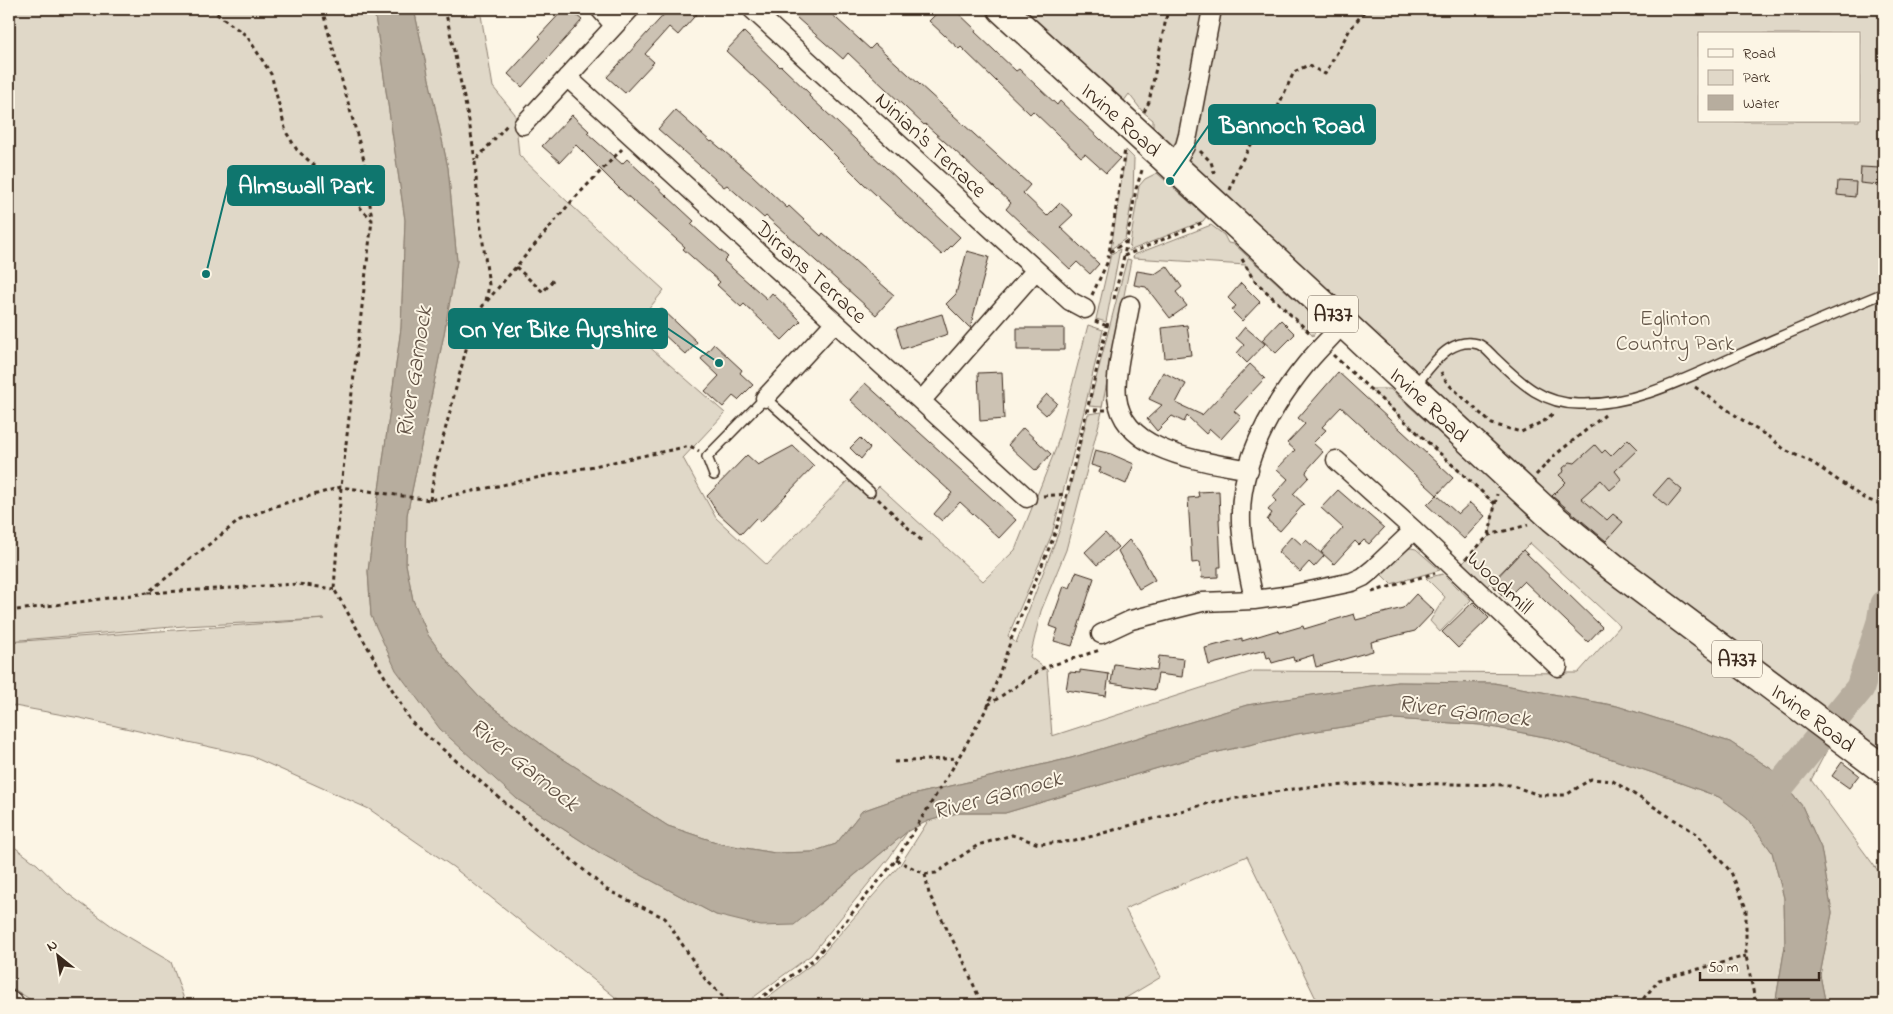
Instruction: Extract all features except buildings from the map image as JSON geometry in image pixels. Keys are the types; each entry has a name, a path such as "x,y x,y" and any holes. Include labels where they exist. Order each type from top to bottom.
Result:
{"main road":[{"name":"Irvine Road","path":"1003,9 1553,518 1621,574 1880,767"}],"street":[{"path":"600,9 614,26"},
{"path":"522,125 630,9"},
{"name":"Ninian's Terrace","path":"752,9 1070,301 1085,309"},
{"path":"1164,158 1185,146 1212,9"},
{"name":"Dirrans Terrace","path":"568,77 1027,498"},
{"path":"921,401 1036,270"},
{"path":"1122,303 1117,383 1120,410 1127,421 1145,440 1176,456 1248,470"},
{"path":"765,398 835,322"},
{"path":"1254,600 1243,548 1241,520 1243,492 1248,470 1260,434 1271,414 1307,363 1343,324"},
{"name":"Woodmill","path":"1336,460 1414,530 1558,666"},
{"path":"1101,634 1131,620 1173,608 1202,602 1254,600 1291,595 1352,582 1373,569 1414,530"}],"lane":[{"path":"1413,387 1448,349 1463,343 1480,344 1541,397 1563,404 1598,404 1626,398 1685,380 1721,362 1884,293"},
{"path":"714,474 707,457 765,398 870,492"}],"path":[{"path":"210,9 247,36 271,74 286,132 297,150 355,202 372,220"},
{"path":"322,9 364,160 372,220 341,487 334,589 411,722 607,890 664,918 705,979 732,1005"},
{"path":"445,9 470,121 478,207 489,285 486,302"},
{"path":"1085,309 1107,263 1126,146 1132,129 1142,116 1149,102 1168,9"},
{"path":"1229,193 1238,167 1259,131 1276,111 1294,72 1308,65 1325,74 1349,31 1366,9"},
{"path":"475,161 512,119 522,125"},
{"path":"430,500 435,469 469,338 478,315 486,302 571,202 633,137"},
{"path":"1122,303 1127,241 1140,175 1143,168 1164,158"},
{"path":"1109,253 1127,241"},
{"path":"516,267 543,292 554,279"},
{"path":"751,1005 814,959 896,860 988,706 1012,637 1054,536 1067,494 1109,319"},
{"path":"1323,346 1495,504"},
{"path":"1436,362 1447,383 1492,424 1521,432 1544,422 1563,404"},
{"path":"1685,380 1772,439 1785,450 1812,463 1865,499 1884,505"},
{"path":"1522,491 1555,455 1626,398"},
{"path":"147,593 240,520 341,487 430,500 690,446 707,457"},
{"path":"1489,535 1500,470"},
{"path":"870,492 922,541"},
{"path":"1027,498 1067,494"},
{"path":"1352,582 1357,596 1454,569 1489,535 1553,518"},
{"path":"9,611 147,593 298,584 334,589"},
{"path":"988,706 1043,668 1058,662 1081,657 1109,646 1101,634"},
{"path":"894,762 957,758"},
{"path":"896,860 925,874 936,873 978,845 1012,835 1039,844 1075,841 1213,802 1306,787 1388,783 1510,785 1539,795 1566,795 1591,779 1613,781 1697,834 1731,872 1746,908 1746,956 1756,1005"},
{"path":"925,874 930,894 964,962 982,1005"},
{"path":"1638,1005 1659,980 1746,956"}],"green space":[{"path":"9,9 374,9 405,220 401,328 368,571 371,616 517,799 600,853 716,915 820,904 908,831 889,858 811,955 743,1005 625,1005 453,867 369,809 251,756 80,718 9,705 9,642 325,619 184,626 9,641"},
{"path":"414,9 480,9 493,87 515,114 519,155 664,290 639,321 638,337 725,413 683,458 716,518 767,565 850,479 869,496 879,486 983,581 1015,550 1056,448 1088,325 1103,330 1084,411 1052,534 1008,636 1016,643 1060,529 1088,414 1102,412 1066,550 1041,611 1030,657 1047,670 1052,736 1254,671 1578,673 1620,626 1530,543 1487,586 1462,564 1490,535 1494,504 1370,389 1390,389 1544,527 1743,676 1829,746 1811,780 1884,879 1884,1005 1826,1005 1820,975 1832,913 1821,848 1802,806 1776,772 1730,742 1617,706 1494,683 1397,682 1247,705 1071,758 899,798 862,811 836,844 812,852 775,853 722,844 668,826 549,750 479,697 451,666 428,635 413,600 406,564 407,515 457,261 448,168"},
{"name":"Eglinton Country Park","path":"1020,9 1884,9 1884,755 1574,522 1153,127 1153,120 1142,111 1129,94 1121,105"},
{"path":"1126,150 1134,158 1133,194 1125,239 1111,249"},
{"path":"1157,173 1206,217 1203,221 1129,251 1139,186 1145,179"},
{"path":"1211,225 1224,235 1228,243 1234,244 1312,315 1316,330 1313,336 1254,280 1246,265 1133,258 1134,255"},
{"path":"1120,249 1106,322 1096,319 1111,254"},
{"path":"1127,259 1131,260 1102,407 1089,406"},
{"path":"1416,549 1440,570 1391,584 1379,572 1405,550"},
{"path":"1443,574 1471,600 1440,632 1430,621 1445,597 1426,578"},
{"path":"1394,719 1481,725 1550,738 1719,797 1747,818 1772,852 1784,898 1785,946 1775,1005 1319,1005 1247,856 1125,909 1161,977 1114,1005 757,1005 816,961 900,865 928,821 957,813 1005,813 1192,758 1297,734"},
{"path":"9,843 37,864 67,893 120,932 171,962 186,1005 39,1005 9,986"}],"water":[{"name":"River Garnock","path":"374,9 414,9 448,168 457,261 407,515 406,564 413,600 428,635 451,666 479,697 549,750 668,826 722,844 775,853 812,852 836,844 862,811 899,798 1071,758 1247,705 1397,682 1494,683 1617,706 1730,742 1776,772 1802,806 1821,848 1832,913 1820,975 1826,1005 1775,1005 1785,946 1784,898 1772,852 1747,818 1719,797 1659,775 1550,738 1481,725 1394,719 1297,734 1192,758 1005,813 957,813 928,821 908,831 794,925 761,926 716,915 600,853 517,799 440,729 396,670 371,616 368,571 401,328 405,220"}],"waterway":[{"path":"1766,803 1860,688 1881,622 1884,604"}],"place":[{"name":"Bannoch Road","path":"1170,181"},
{"name":"Almswall Park","path":"206,274"},
{"name":"On Yer Bike Ayrshire","path":"719,363"}]}
